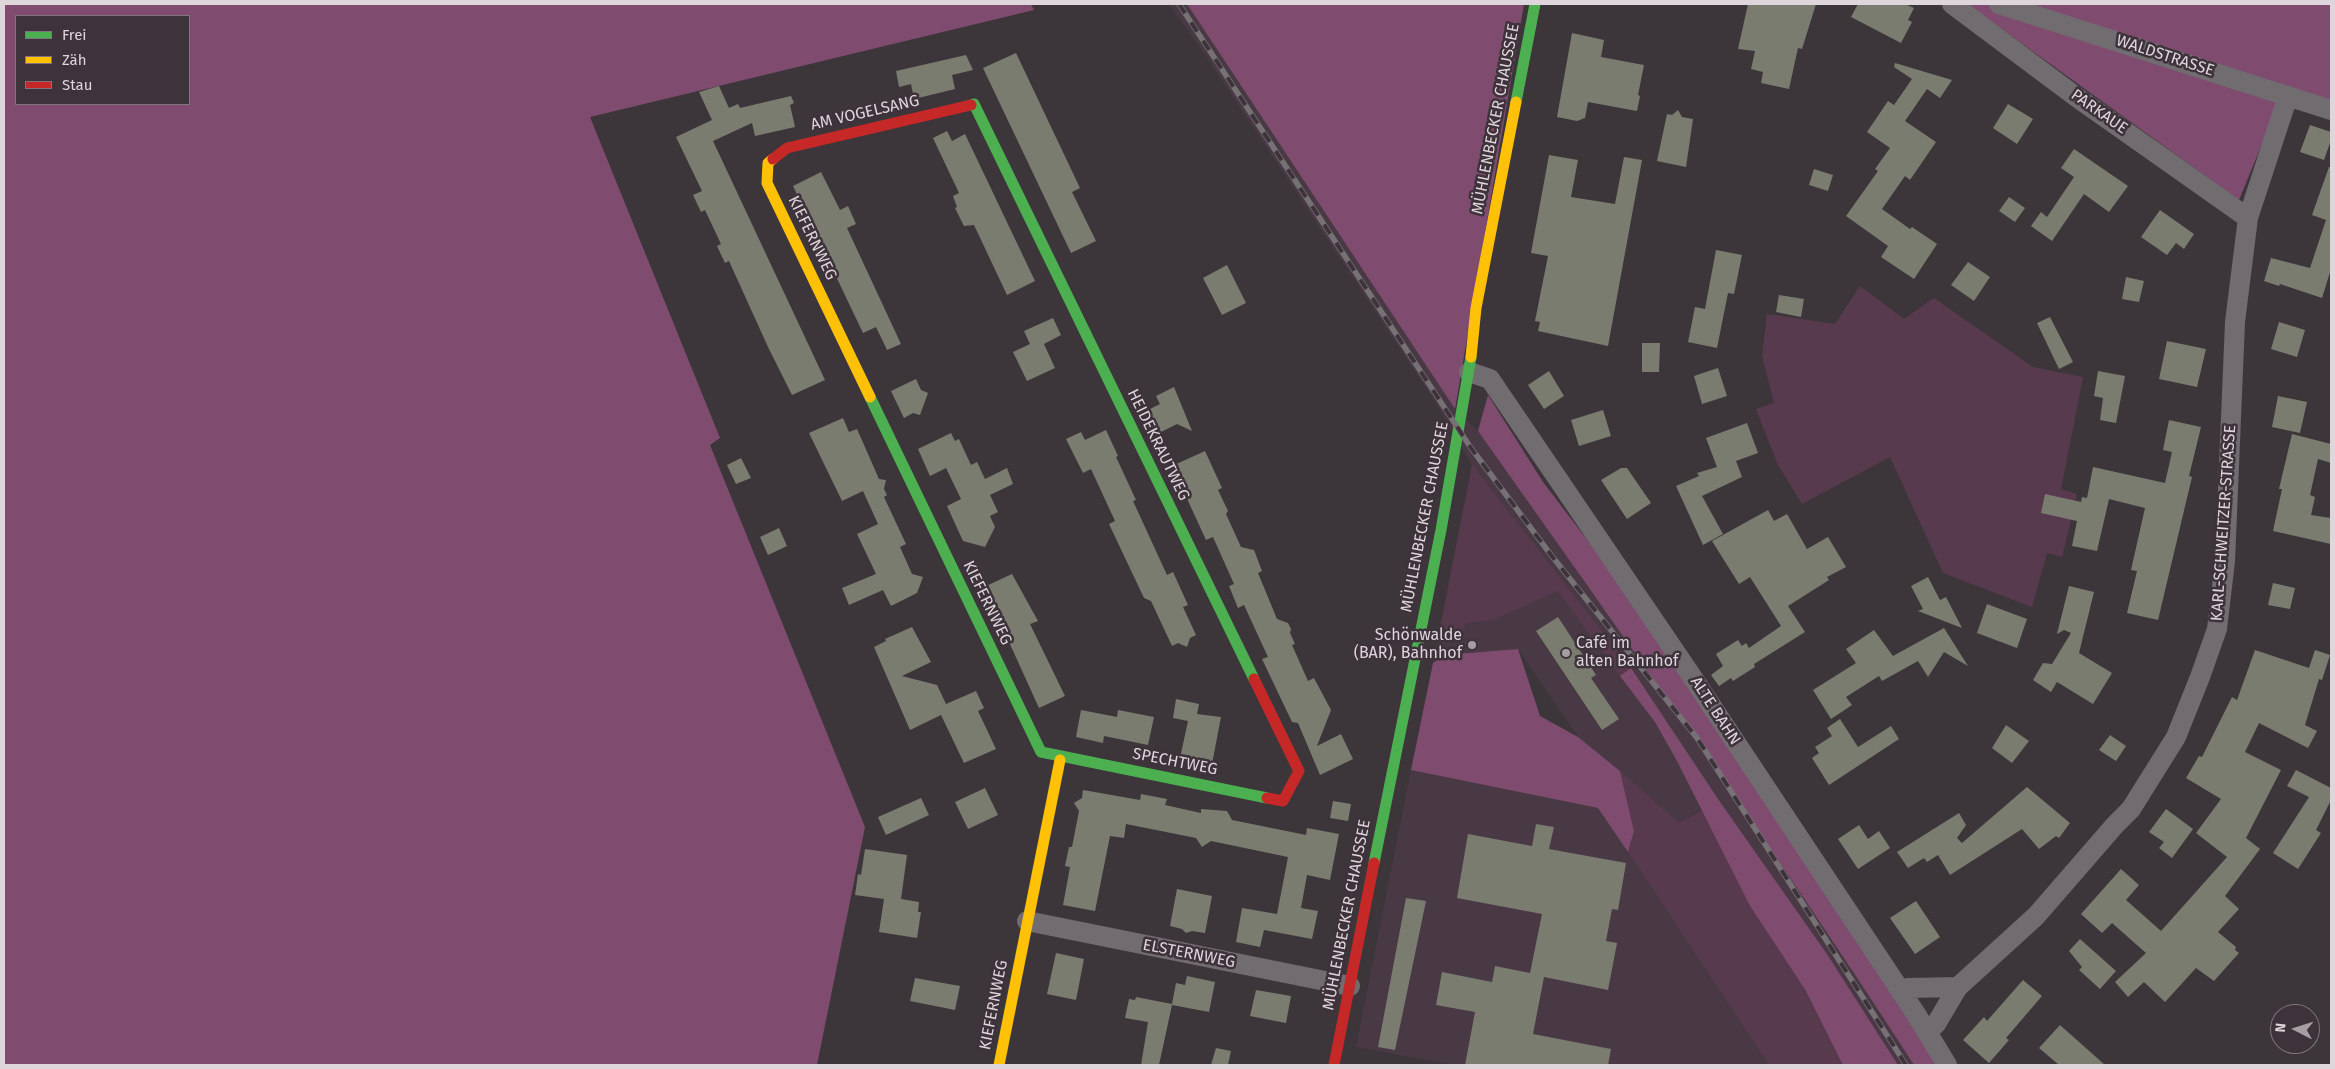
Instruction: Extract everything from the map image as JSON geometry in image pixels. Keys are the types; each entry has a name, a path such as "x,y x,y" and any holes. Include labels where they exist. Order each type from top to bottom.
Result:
{"street":[{"name":"MÜHLENBECKER CHAUSSEE","path":"1334,1065 1441,530 1469,372 1476,308 1535,4"},
{"name":"PARKAUE","path":"1952,4 2060,85 2248,218"},
{"name":"WALDSTRASSE","path":"1999,4 2331,110"},
{"name":"KARL-SCHWEITZER-STRASSE","path":"1926,1031 1936,1024 1958,988 2036,916 2131,809 2176,737 2200,677 2217,628 2224,561 2235,322 2248,218 2288,96"},
{"name":"AM VOGELSANG","path":"768,163 787,148 974,104"},
{"name":"HEIDEKRAUTWEG","path":"974,104 1299,771 1283,801"},
{"name":"KIEFERNWEG","path":"768,163 767,183 1041,752 1061,756 999,1065"},
{"name":"ALTE BAHN","path":"1469,372 1490,379 1693,678 1901,991 1947,1065"},
{"name":"SPECHTWEG","path":"1061,756 1283,801"},
{"name":"ELSTERNWEG","path":"1027,921 1350,986"},
{"path":"1901,991 1908,988 1958,988"}],"shaded area":[{"path":"4,4 1031,4 1034,10 590,117 720,438 710,445 865,827 817,1065 4,1065"},
{"path":"1169,4 1187,4 1455,409 1478,431 1655,680 1836,944 1914,1065 1898,1065 1827,954 1718,799 1666,831 1634,831 1620,771 1578,737 1518,649 1444,655 1433,663 1472,465 1434,400 1206,56"},
{"path":"1187,4 1524,4 1455,409"},
{"path":"1967,4 2331,4 2331,102 2286,86 2239,200"},
{"path":"1860,286 1904,319 1934,298 2033,367 2083,377 2061,489 2077,494 2062,557 2047,553 2032,607 1943,573 1890,457 1802,504 1777,463 1756,409 1774,403 1762,356 1767,314 1835,324"},
{"path":"1488,395 1543,482 1601,558 1942,1065 1914,1065 1754,825 1478,431"},
{"path":"1472,465 1631,668 1620,676 1558,591 1493,620 1465,623 1464,629 1449,631 1448,636 1440,629"},
{"path":"1518,649 1540,716 1578,737 1620,771 1634,831 1628,852 1598,808 1411,770 1433,663 1444,655"},
{"path":"1631,668 1718,799 1827,954 1898,1065 1843,1065 1806,991 1750,906 1677,761 1655,722 1620,676"},
{"path":"1411,770 1599,808 1769,1065 1454,1065 1356,1047"},
{"path":"1620,771 1679,823 1702,810 1750,906 1806,991 1843,1065 1769,1065 1628,852 1634,831"}],"building":[{"path":"1748,4 1816,4 1802,49 1798,48 1789,89 1761,83 1763,72 1751,69 1755,51 1738,49"},
{"path":"1858,4 1905,4 1914,8 1908,20 1912,22 1901,43 1851,17"},
{"path":"1572,33 1604,40 1601,57 1644,65 1637,111 1588,102 1585,118 1577,121 1557,117"},
{"path":"1016,53 1080,188 1072,192 1096,241 1071,253 983,68"},
{"path":"966,55 973,70 952,75 955,89 914,99 911,84 899,87 896,71"},
{"path":"1895,63 1952,80 1940,98 1927,89 1905,121 1936,142 1910,180 1905,176 1882,209 1910,229 1912,227 1937,244 1914,279 1881,257 1888,246 1846,216 1878,171 1875,169 1890,148 1867,132 1888,101 1894,105 1912,79 1894,67"},
{"path":"719,86 729,108 738,104 740,108 791,96 794,103 790,105 795,127 755,136 752,123 713,141 825,380 792,395 729,261 725,263 717,246 721,244 705,210 701,212 693,195 702,191 676,137 712,120 699,92"},
{"path":"2008,104 2033,119 2017,144 1993,128"},
{"path":"1678,110 1682,117 1693,119 1686,167 1657,161 1667,114 1672,115"},
{"path":"2310,125 2331,132 2331,140 2324,160 2300,152"},
{"path":"947,131 952,141 965,134 1035,281 1007,295 974,225 964,226 955,208 957,207 953,196 959,193 933,138"},
{"path":"2074,149 2128,186 2109,212 2084,194 2052,241 2031,226 2041,212 2047,217 2074,177 2061,168"},
{"path":"1549,155 1578,160 1571,197 1615,204 1624,157 1642,160 1608,346 1538,331 1540,322 1535,321 1548,256 1531,253"},
{"path":"2329,167 2331,167 2331,269 2322,298 2280,284 2279,286 2264,281 2271,258 2310,268 2326,220 2312,215"},
{"path":"1814,169 1833,175 1828,191 1809,185"},
{"path":"821,172 840,210 848,206 856,224 847,228 901,344 887,350 876,327 863,333 793,186"},
{"path":"2009,197 2025,208 2015,222 1999,211"},
{"path":"2160,210 2194,234 2184,249 2176,243 2167,255 2141,237"},
{"path":"1716,250 1742,255 1734,294 1728,293 1717,348 1688,342 1695,307 1705,309"},
{"path":"1968,262 1990,277 1974,301 1951,285"},
{"path":"1227,265 1246,303 1222,315 1203,278"},
{"path":"2126,277 2144,281 2139,302 2122,299"},
{"path":"1779,295 1804,299 1801,317 1776,312"},
{"path":"2050,317 2073,362 2059,369 2037,323"},
{"path":"1053,318 1061,335 1044,344 1055,368 1027,381 1013,352 1030,344 1024,331"},
{"path":"2279,322 2305,330 2297,357 2271,349"},
{"path":"2167,341 2206,349 2197,387 2159,379"},
{"path":"1642,343 1660,343 1659,372 1642,372"},
{"path":"1718,368 1727,396 1702,404 1694,376"},
{"path":"1549,371 1564,396 1544,409 1528,385"},
{"path":"2098,371 2125,376 2116,423 2100,420 2103,398 2094,396"},
{"path":"916,379 921,390 928,393 920,415 913,413 904,418 891,391"},
{"path":"1174,387 1192,431 1177,424 1157,434 1146,411 1160,404 1156,396"},
{"path":"2278,396 2307,402 2300,433 2272,427"},
{"path":"1603,410 1611,436 1579,446 1571,420"},
{"path":"843,418 849,432 857,429 879,479 886,480 884,489 887,495 884,497 906,544 900,547 912,574 923,577 917,593 891,606 883,590 849,605 842,588 876,574 857,534 878,524 863,491 842,501 809,433"},
{"path":"2169,420 2201,427 2189,476 2192,477 2158,620 2127,613 2137,571 2131,570 2145,508 2109,499 2097,551 2072,546 2077,521 2041,513 2045,494 2081,502 2082,497 2087,498 2093,467 2165,483 2172,452 2163,450"},
{"path":"1747,423 1758,453 1736,461 1742,477 1702,496 1723,534 1703,545 1676,486 1699,476 1697,473 1717,467 1706,438"},
{"path":"1106,430 1136,500 1133,501 1167,575 1173,572 1188,605 1183,607 1196,635 1190,638 1187,647 1178,643 1172,646 1151,601 1144,598 1109,524 1115,521 1091,469 1083,473 1066,439 1081,432 1085,440"},
{"path":"951,433 955,441 959,439 971,465 977,462 985,479 1007,468 1013,484 990,495 998,512 990,516 995,527 985,547 963,541 947,506 961,499 946,468 930,476 918,449"},
{"path":"2292,434 2331,444 2331,463 2318,459 2310,495 2315,497 2311,515 2331,518 2331,544 2273,531 2282,489 2279,489"},
{"path":"1205,451 1222,488 1218,490 1228,511 1226,514 1241,547 1254,550 1262,571 1258,573 1277,619 1288,623 1295,644 1292,645 1308,681 1314,678 1331,710 1317,746 1341,734 1353,759 1320,775 1298,723 1292,722 1262,659 1268,657 1244,605 1238,608 1229,586 1234,584 1213,537 1206,540 1172,466"},
{"path":"741,458 751,478 736,484 727,465"},
{"path":"1621,468 1627,468 1651,503 1627,519 1601,480"},
{"path":"1768,510 1774,521 1787,514 1807,549 1828,537 1846,567 1827,577 1829,580 1788,606 1805,632 1754,664 1755,667 1733,681 1731,678 1719,686 1711,675 1723,666 1716,654 1738,640 1742,646 1746,643 1749,648 1781,626 1750,577 1739,584 1712,541"},
{"path":"779,528 787,546 768,555 760,537"},
{"path":"1012,574 1038,621 1030,624 1065,696 1039,708 984,587"},
{"path":"1928,577 1940,600 1946,597 1962,628 1918,611 1923,609 1911,586"},
{"path":"2273,583 2295,588 2290,609 2268,605"},
{"path":"2069,586 2094,592 2079,653 2112,673 2093,704 2057,682 2051,692 2033,680 2043,663 2052,664 2071,633 2064,630 2057,634"},
{"path":"1987,604 2027,619 2017,648 1977,633"},
{"name":"Café im alten Bahnhof","path":"1558,617 1596,675 1591,678 1619,719 1602,730 1536,631"},
{"path":"912,627 931,662 902,676 937,685 946,704 976,691 984,708 978,711 996,749 964,763 941,715 910,730 874,647 886,641 885,639"},
{"path":"1944,628 1968,666 1944,652 1928,677 1918,661 1882,681 1879,676 1846,697 1852,705 1831,719 1813,690 1856,663 1846,649 1874,630 1893,656"},
{"path":"2255,650 2309,668 2315,650 2330,655 2322,680 2319,679 2305,725 2317,731 2308,748 2259,723 2245,752 2281,770 2246,838 2260,849 2225,896 2239,909 2218,932 2236,947 2235,950 2239,953 2214,981 2196,968 2165,1002 2144,982 2128,997 2115,982 2146,953 2112,923 2102,933 2081,914 2121,869 2139,885 2126,900 2161,931 2227,857 2196,833 2221,799 2186,778 2199,756 2202,757 2232,697 2237,700"},
{"path":"1176,699 1199,704 1197,714 1221,717 1212,764 1180,758 1188,721 1173,718"},
{"path":"1081,710 1117,717 1118,710 1154,717 1148,745 1104,736 1103,743 1076,737"},
{"path":"1840,719 1858,747 1891,726 1899,739 1829,785 1812,758 1819,753 1815,747 1832,736 1827,728"},
{"path":"2006,725 2029,741 2012,763 1992,748"},
{"path":"2110,735 2126,746 2116,761 2099,750"},
{"path":"2296,770 2331,788 2331,800 2316,830 2321,833 2298,869 2273,853 2309,797 2287,786"},
{"path":"2027,787 2070,823 2059,838 2056,836 2039,849 2022,829 1950,875 1938,855 1927,862 1924,858 1908,868 1897,852 1959,813 1966,825 1957,838 1962,843"},
{"path":"985,788 998,815 968,829 955,802"},
{"path":"1083,790 1140,800 1141,794 1167,799 1165,805 1201,813 1201,809 1227,811 1232,820 1306,835 1307,828 1339,834 1330,880 1307,875 1301,908 1318,911 1312,939 1264,930 1260,947 1236,942 1242,908 1277,914 1288,857 1211,841 1202,847 1196,838 1126,824 1124,838 1110,836 1095,911 1063,905 1070,867 1065,866 1069,847 1072,847 1079,811 1074,803 1082,798"},
{"path":"921,798 929,815 886,835 878,817"},
{"path":"1333,801 1351,804 1348,821 1330,818"},
{"path":"2166,809 2193,829 2172,858 2159,848 2164,842 2149,832"},
{"path":"1536,824 1554,827 1549,849 1626,863 1618,910 1612,909 1606,941 1617,943 1608,990 1544,977 1533,1034 1611,1049 1608,1065 1465,1065 1475,1012 1436,1005 1442,972 1492,982 1495,966 1530,973 1542,914 1457,898 1468,834 1532,846"},
{"path":"1859,825 1868,839 1879,831 1890,848 1858,869 1838,839"},
{"path":"865,849 907,855 901,899 919,902 918,912 921,912 917,938 879,932 884,899 855,895 858,874 861,875"},
{"path":"1177,889 1212,896 1205,933 1192,931 1186,933 1182,929 1170,926"},
{"path":"1406,898 1426,901 1395,1050 1378,1047"},
{"path":"1916,901 1940,937 1915,954 1890,918"},
{"path":"2080,939 2116,971 2100,989 2079,970 2082,967 2069,951"},
{"path":"1056,953 1084,959 1076,1000 1047,994"},
{"path":"1187,976 1215,982 1209,1012 1172,1005 1159,1065 1141,1065 1148,1022 1125,1018 1129,999 1135,1000 1136,997 1172,1004 1176,983 1185,985"},
{"path":"915,978 960,986 955,1010 910,1001"},
{"path":"2023,980 2042,996 2006,1038 2009,1040 1989,1063 1963,1040 1984,1017 1987,1021"},
{"path":"1256,990 1291,996 1286,1023 1250,1016"},
{"path":"2060,1025 2105,1065 2059,1065 2039,1048"},
{"path":"1216,1048 1231,1051 1228,1065 1211,1065"}],"railway":[{"path":"1179,4 1471,448 1551,555 1697,738 1906,1065"}],"traffic: fast":[{"path":"1516,102 1535,4"},
{"path":"971,105 974,104 1254,679"},
{"path":"1374,863 1441,530 1471,357"},
{"path":"870,397 1041,752 1061,756 1060,760"},
{"path":"1061,756 1267,798"}],"traffic: slow":[{"path":"1471,357 1476,308 1516,102"},
{"path":"773,159 768,163 767,183 870,397"},
{"path":"999,1065 1060,760"}],"traffic: jam":[{"path":"773,159 787,148 971,105"},
{"path":"1254,679 1299,771 1283,801 1267,798"},
{"path":"1334,1065 1374,863"}],"place":[{"name":"Schönwalde (BAR), Bahnhof","path":"1472,645"},
{"name":"Café im alten Bahnhof","path":"1566,653"}]}
